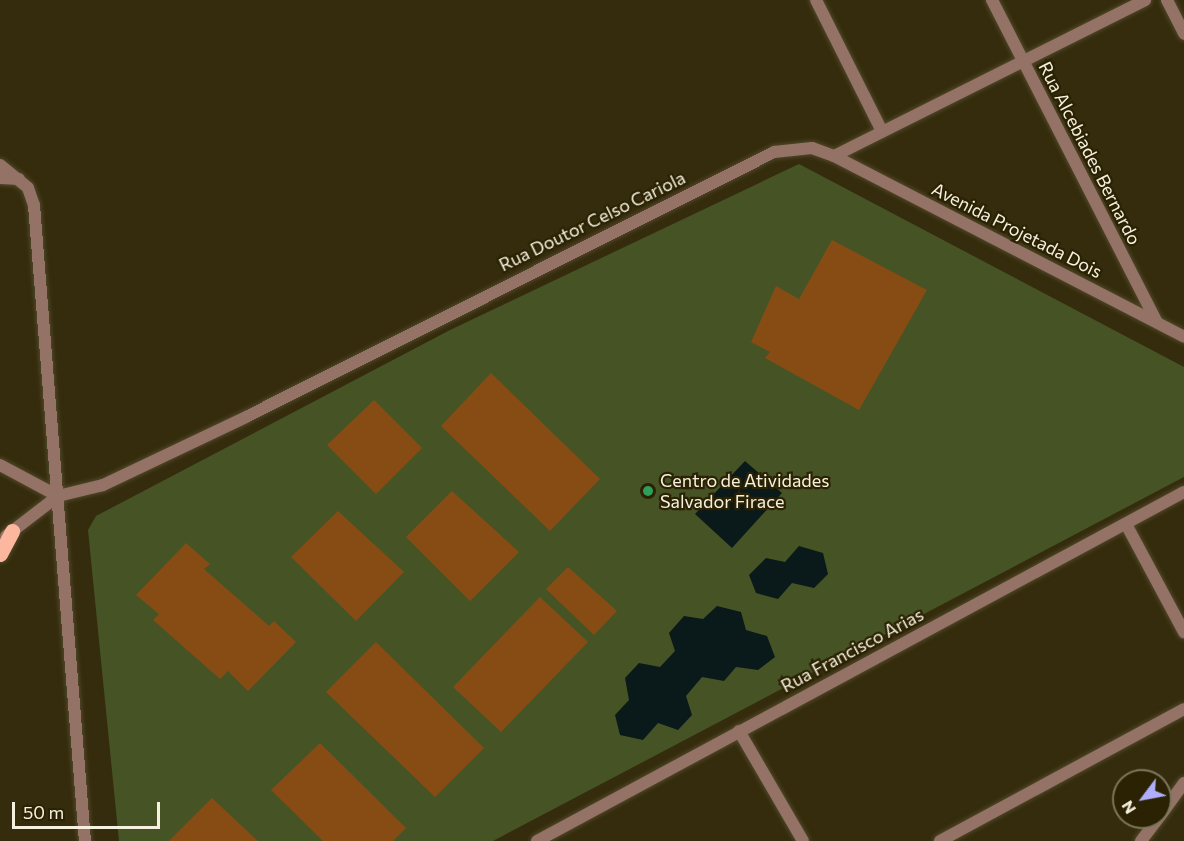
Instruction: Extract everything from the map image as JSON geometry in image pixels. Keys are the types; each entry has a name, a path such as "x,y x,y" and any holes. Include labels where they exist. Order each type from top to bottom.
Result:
{"main road":[{"path":"0,554 6,536"}],"street":[{"path":"816,0 882,131"},
{"name":"Rua Alcebiades Bernardo","path":"992,0 1156,321"},
{"path":"834,156 1024,64 1145,0"},
{"path":"1167,0 1184,34"},
{"name":"Rua Doutor Celso Cariola","path":"58,496 103,485 246,417 747,164 792,150 812,148 834,156"},
{"name":"Avenida Projetada Dois","path":"834,156 1184,337"},
{"path":"0,165 19,178 34,205 85,841"},
{"path":"0,178 19,178"},
{"path":"0,465 58,496"},
{"name":"Rua Francisco Arias","path":"537,841 1184,492"},
{"path":"6,536 58,496"},
{"path":"1126,524 1184,632"},
{"path":"940,841 1184,709"},
{"path":"739,731 803,841"},
{"path":"1172,800 1184,783"}],"green space":[{"name":"Centro de Atividades Salvador Firace","path":"799,164 1184,367 1184,477 493,841 119,841 88,530 96,516 450,330"}],"shaded area":[{"path":"745,461 782,493 732,548 695,514"},
{"path":"799,546 823,553 828,574 814,588 792,583 778,599 756,593 749,575 766,558 785,562"},
{"path":"717,606 741,612 746,630 767,636 775,657 758,670 736,667 724,681 702,677 686,696 692,715 678,730 658,723 643,740 620,735 615,715 629,700 625,678 639,663 660,667 675,651 669,633 684,616 703,619"}],"building":[{"path":"832,240 927,290 859,410 765,358 770,352 751,342 776,286 799,299"},
{"path":"491,373 600,479 550,531 441,426"},
{"path":"374,400 422,448 376,494 327,445"},
{"path":"452,491 519,552 470,601 406,537"},
{"path":"338,511 404,572 356,621 291,557"},
{"path":"186,543 210,564 204,569 269,626 274,621 296,642 248,691 228,671 220,679 153,620 159,614 136,595"},
{"path":"568,567 617,611 594,635 546,589"},
{"path":"540,597 588,642 501,732 453,687"},
{"path":"376,642 484,748 435,797 326,692"},
{"path":"320,743 406,828 393,841 323,841 271,790"},
{"path":"212,798 258,841 169,841"}],"place":[{"name":"Centro de Atividades Salvador Firace","path":"648,491"}]}
